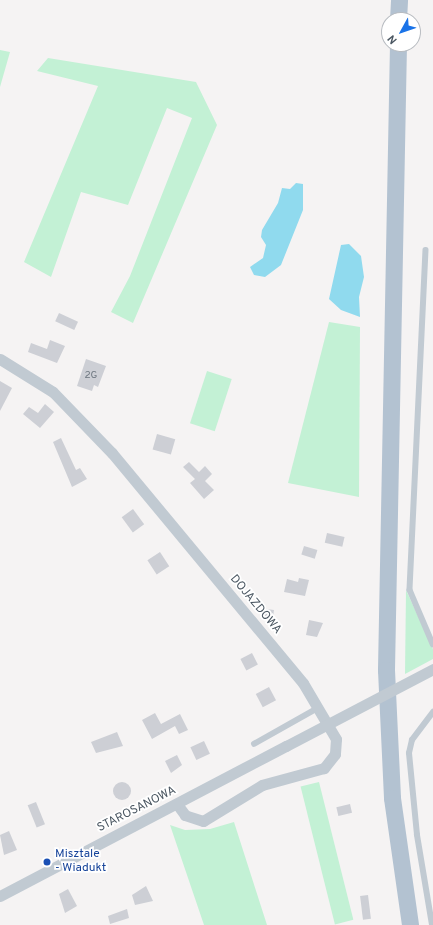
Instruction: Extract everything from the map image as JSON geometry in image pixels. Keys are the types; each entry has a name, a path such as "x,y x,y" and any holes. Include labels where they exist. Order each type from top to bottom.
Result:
{"main road":[{"path":"398,12 399,0"},
{"path":"398,52 386,678 392,798 410,925"}],"street":[{"name":"DOJAZDOWA","path":"0,359 52,392 112,453 303,683 336,739 335,754 324,768 262,785 203,821 185,815 178,804"},
{"name":"STAROSANOWA","path":"0,896 433,669"}],"lane":[{"path":"426,250 410,590 433,644"},
{"path":"254,744 319,708"},
{"path":"432,925 417,835 409,753 412,740 433,712"}],"green space":[{"path":"0,50 10,52 0,87"},
{"path":"48,58 196,82 217,125 133,323 111,312 130,276 192,118 167,108 128,205 81,192 51,277 24,262 98,86 37,71"},
{"path":"329,322 360,327 359,497 288,483"},
{"path":"207,371 232,379 215,431 190,423"},
{"path":"406,590 433,649 433,659 405,674"},
{"path":"319,782 353,920 335,924 301,787"},
{"path":"234,822 267,925 204,925 170,825 185,830 210,829"}],"water":[{"path":"296,183 303,184 303,210 281,265 265,277 254,275 250,267 263,258 266,245 261,237 262,230 278,203 282,188 290,189"},
{"path":"349,244 361,256 364,277 359,297 360,317 341,310 329,299 341,245"}],"building":[{"path":"59,313 78,322 74,330 55,321"},
{"path":"50,340 65,346 57,363 28,352 31,343 47,349"},
{"path":"86,359 106,366 98,387 94,385 92,391 77,386"},
{"path":"0,381 12,388 0,411"},
{"path":"45,404 54,412 40,428 23,414 29,407 38,413"},
{"path":"157,434 175,439 171,455 153,449"},
{"path":"61,438 76,470 80,468 87,479 72,487 53,442"},
{"path":"189,462 199,472 205,466 212,474 205,481 214,490 204,499 190,483 195,479 183,467"},
{"path":"133,509 144,524 133,533 122,517"},
{"path":"327,533 345,537 342,547 325,543"},
{"path":"304,546 317,550 315,559 301,555"},
{"path":"160,552 169,566 157,574 147,560"},
{"path":"299,578 309,580 305,596 284,592 287,579 298,582"},
{"path":"266,609 274,610 273,621 265,620"},
{"path":"309,620 323,623 317,637 306,635"},
{"path":"252,653 258,665 246,670 240,659"},
{"path":"269,687 276,700 263,707 256,694"},
{"path":"155,713 161,724 180,714 188,730 179,734 175,726 152,739 142,720"},
{"path":"117,732 123,746 96,753 91,742"},
{"path":"204,741 210,754 196,760 190,747"},
{"path":"177,755 182,765 171,773 165,761"},
{"path":"122,782 128,785 131,791 128,797 122,800 116,797 113,791 116,785"},
{"path":"36,802 45,824 37,828 28,805"},
{"path":"350,804 352,813 338,816 336,807"},
{"path":"9,831 17,850 4,855 0,835"},
{"path":"146,886 153,901 135,905 132,895"},
{"path":"68,889 77,906 65,913 59,894"},
{"path":"368,895 371,919 363,920 360,896"},
{"path":"127,909 129,918 110,924 108,916"}],"place":[{"name":"Misztale - Wiadukt","path":"47,862"}]}
